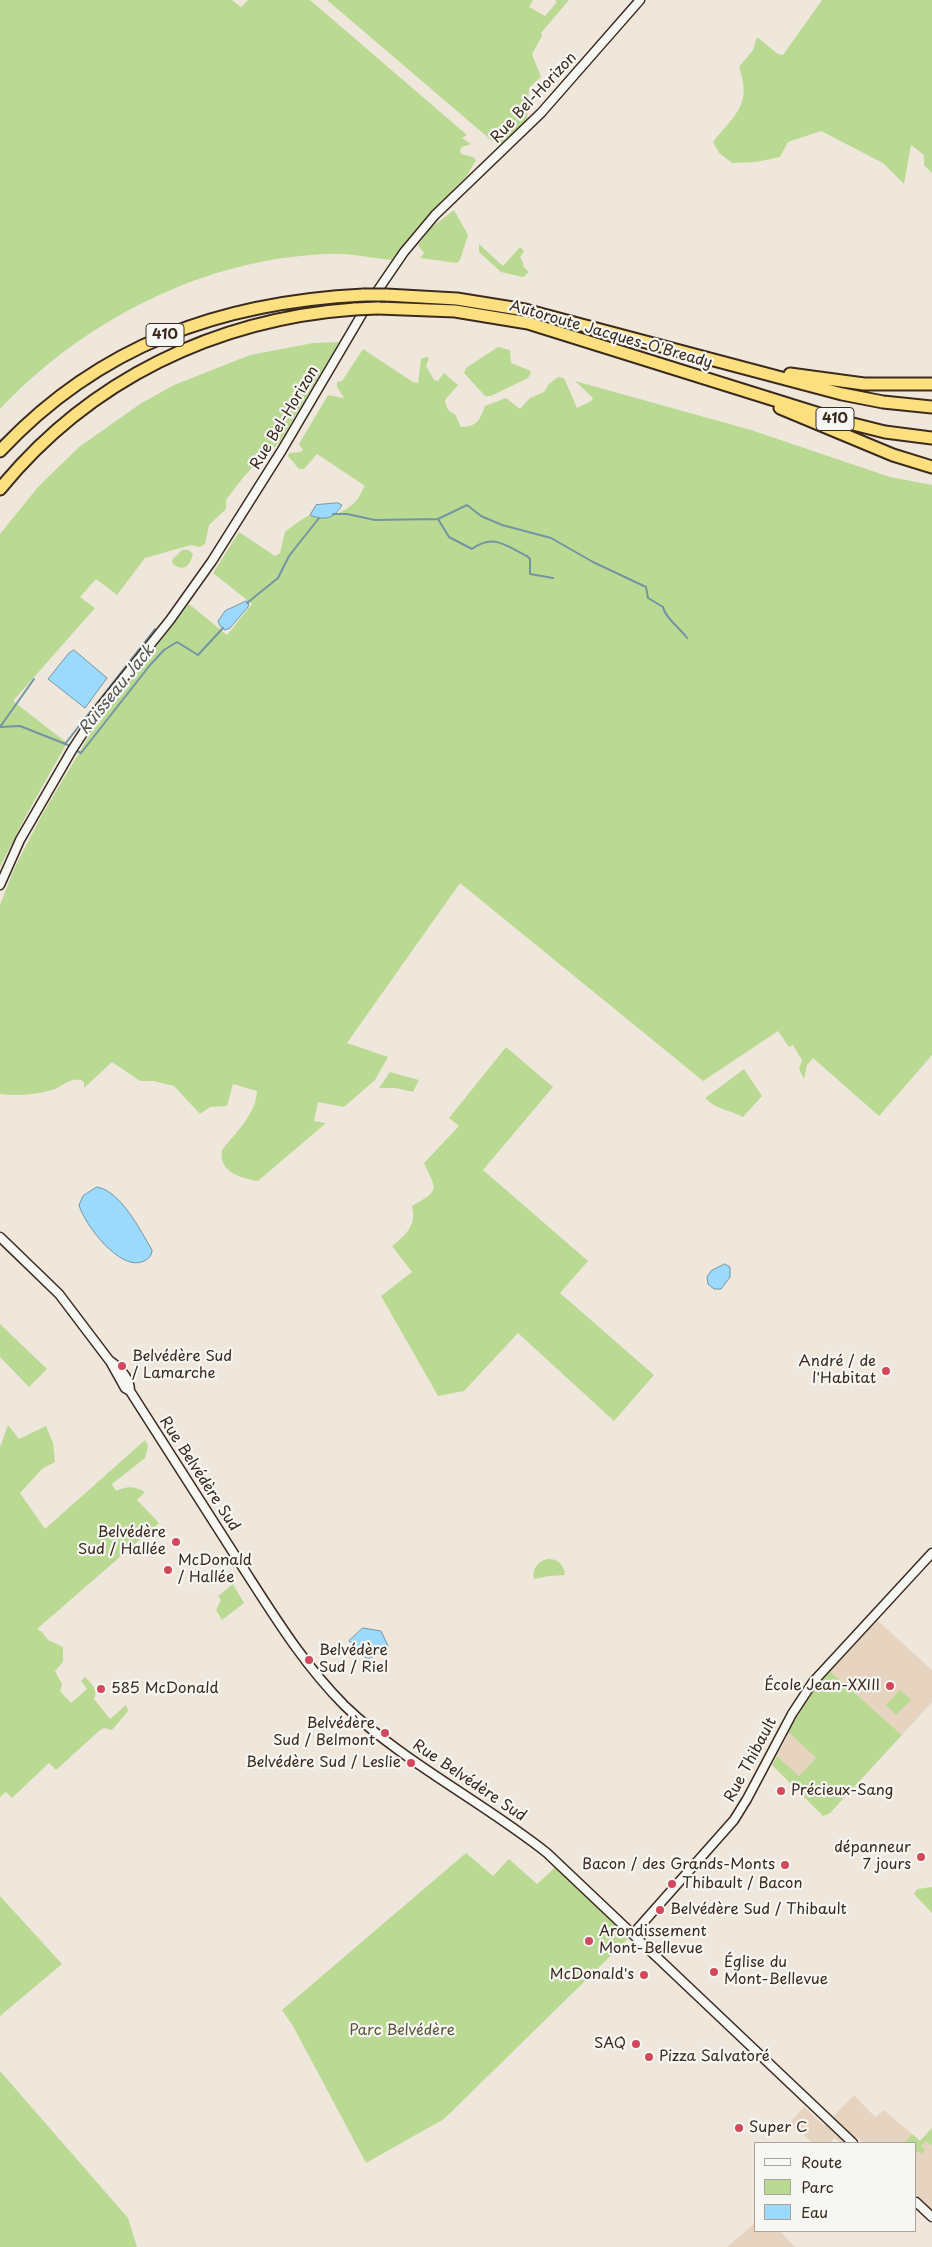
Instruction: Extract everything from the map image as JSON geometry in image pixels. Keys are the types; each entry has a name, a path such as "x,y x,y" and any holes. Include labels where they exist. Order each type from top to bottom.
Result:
{"highway":[{"name":"Autoroute Jacques-O'Bready","path":"0,451 36,416 68,390 112,361 160,337 208,319 258,307 310,299 364,295 457,299 525,310 862,398 932,407"},
{"name":"Autoroute Jacques-O'Bready","path":"0,489 30,455 68,419 106,391 156,362 209,339 254,325 300,315 355,308 455,311 523,322 856,425 885,432 932,438"},
{"path":"749,369 864,384 932,384"},
{"path":"740,389 804,419 878,450 932,467"}],"street":[{"name":"Rue Bel-Horizon","path":"0,885 20,840 80,737 98,710 170,620 203,574 282,450 365,309 404,252 435,215 541,114 640,0"},
{"name":"Rue Belvédère Sud","path":"0,1237 59,1294 109,1360 119,1368 130,1385 130,1391 276,1619 317,1676 350,1710 377,1734 499,1817 546,1853 852,2142"},
{"name":"Rue Thibault","path":"633,1934 734,1820 792,1714 813,1682 932,1553"},
{"path":"917,2203 932,2218"}],"shaded area":[{"name":"École Jean-XXIII","path":"876,1619 932,1670 932,1702 902,1735 829,1670 844,1657"},
{"path":"789,1733 831,1771 814,1790 777,1756"},
{"path":"854,2095 875,2117 884,2110 920,2141 932,2128 932,2210 917,2196 917,2142 863,2142 857,2137 851,2142 840,2142 835,2138 830,2142 811,2142 800,2131 798,2132 789,2124 804,2107 824,2126"},
{"path":"754,2224 754,2232 781,2232 795,2247 727,2247"}],"green space":[{"path":"0,0 232,0 241,7 248,0 310,0 467,135 462,138 471,144 462,147 460,150 461,154 473,157 476,160 466,177 431,212 392,260 336,254 282,258 237,267 192,281 149,300 108,322 69,348 33,377 0,409"},
{"path":"327,0 533,0 529,7 545,16 557,2 555,0 569,0 541,33 542,36 532,54 541,77 529,88 527,120 498,146"},
{"path":"822,0 932,0 932,173 924,165 924,155 911,145 904,184 883,163 821,131 788,142 780,157 756,162 732,163 719,153 713,142 740,108 744,91 739,67 753,50 757,37 778,54 783,55"},
{"path":"454,210 468,235 460,260 457,263 420,258 424,253 418,245 432,227"},
{"path":"479,244 503,266 520,247 524,251 520,257 523,266 529,272 523,277 501,272 479,252"},
{"path":"339,342 279,443 257,462 242,479 226,500 226,509 209,525 205,544 200,547 191,545 145,558 117,595 96,579 80,597 95,608 13,701 67,743 28,812 0,867 0,534 38,487 79,447 140,404 174,385 250,355 313,343"},
{"path":"498,347 510,350 511,363 529,370 531,373 528,378 491,396 485,396 464,373 466,368"},
{"path":"363,349 413,382 418,383 421,359 429,358 426,366 434,380 438,381 444,373 458,385 445,400 448,409 455,414 461,427 477,422 485,406 506,398 520,409 530,398 544,392 549,384 558,377 564,378 577,408 593,398 575,381 751,430 890,477 932,485 932,1055 879,1116 813,1058 807,1065 804,1079 799,1069 802,1060 793,1045 789,1047 778,1031 703,1081 460,883 347,1043 388,1057 375,1080 344,1107 318,1102 314,1121 326,1123 258,1181 232,1173 227,1169 222,1158 222,1150 249,1115 256,1099 257,1091 233,1084 227,1106 210,1107 200,1114 174,1086 154,1081 140,1081 112,1062 84,1088 84,1082 73,1080 55,1089 41,1093 21,1095 0,1094 0,905 14,869 43,813 92,731 189,604 227,635 252,604 213,573 239,532 275,556 280,553 285,532 297,523 310,515 322,517 341,512 358,498 365,486 317,454 304,469 299,469 288,456 289,453 303,450 299,444 328,395 344,398 337,387 337,382 342,381"},
{"path":"182,550 189,550 193,554 188,565 180,568 173,564 172,560"},
{"path":"506,1047 553,1087 483,1170 588,1261 560,1293 654,1375 614,1421 518,1333 464,1391 438,1396 381,1296 412,1272 392,1246 402,1238 412,1224 412,1206 432,1193 432,1179 424,1163 459,1126 449,1118"},
{"path":"744,1069 762,1096 743,1117 718,1107 705,1098"},
{"path":"390,1072 419,1080 413,1092 395,1088 379,1088"},
{"path":"0,1324 47,1369 29,1387 0,1357"},
{"path":"8,1425 19,1439 46,1426 53,1443 55,1462 42,1469 20,1493 45,1529 145,1440 148,1446 145,1458 112,1484 116,1491 131,1487 145,1492 137,1500 159,1523 37,1629 48,1640 63,1647 63,1662 55,1671 62,1684 60,1691 71,1703 87,1689 81,1681 85,1677 95,1689 94,1699 110,1719 126,1705 128,1711 112,1730 104,1728 99,1731 56,1770 49,1763 12,1798 6,1792 0,1797 0,1447"},
{"path":"547,1559 559,1562 565,1575 534,1579 536,1566"},
{"path":"233,1584 244,1603 222,1620 216,1610 221,1600 218,1596"},
{"path":"829,1670 902,1735 830,1813 823,1816 772,1765 777,1756 799,1776 816,1758 788,1732 811,1694"},
{"path":"900,1690 911,1700 896,1715 886,1705"},
{"name":"Parc Belvédère","path":"466,1853 493,1876 509,1859 537,1884 559,1864 633,1934 444,2119 366,2163 293,2026 282,2010"},
{"path":"932,1887 932,1913 914,1894 917,1889"},
{"path":"0,1896 62,1964 0,2016"},
{"path":"0,2071 128,2218 137,2247 0,2247"},
{"path":"932,2128 932,2145 926,2141 921,2146 925,2150 922,2154 919,2151 917,2153 917,2142 905,2142 912,2134 920,2141"}],"water":[{"path":"338,503 342,505 339,510 328,518 310,515 316,505"},
{"path":"247,601 249,603 248,607 230,628 225,630 220,626 218,621 225,611"},
{"path":"74,650 107,678 85,708 48,679 69,653"},
{"path":"97,1187 106,1190 122,1203 136,1222 152,1250 151,1255 144,1261 135,1263 115,1254 105,1245 88,1223 79,1205 83,1196"},
{"path":"725,1264 730,1267 730,1277 721,1289 714,1289 708,1284 707,1277 711,1271"},
{"path":"363,1628 381,1631 388,1646 387,1649 370,1658 366,1658 349,1641"}],"waterway":[{"name":"Ruisseau Jack","path":"333,514 347,514 375,520 438,519 467,505 481,516 502,525 551,538 593,562 646,587 648,598 663,607 670,619 687,638"},
{"name":"Ruisseau Jack","path":"247,603 278,578 289,556 319,518"},
{"path":"438,519 449,537 472,549 487,542 506,545 530,559 530,574 553,578"},
{"name":"Ruisseau Jack","path":"77,751 81,753 164,650 177,642 198,655 223,628"},
{"path":"65,744 155,629"},
{"path":"0,727 34,679"},
{"name":"Ruisseau Jack","path":"0,727 20,726 68,745"}],"place":[{"name":"Belvédère Sud / Lamarche","path":"122,1366"},
{"name":"André / de l'Habitat","path":"886,1371"},
{"name":"Belvédère Sud / Hallée","path":"176,1542"},
{"name":"McDonald / Hallée","path":"168,1570"},
{"name":"Belvédère Sud / Riel","path":"309,1660"},
{"name":"École Jean-XXIII","path":"890,1686"},
{"name":"585 McDonald","path":"101,1689"},
{"name":"Belvédère Sud / Belmont","path":"385,1733"},
{"name":"Belvédère Sud / Leslie","path":"411,1763"},
{"name":"Précieux-Sang","path":"781,1791"},
{"name":"dépanneur 7 jours","path":"921,1857"},
{"name":"Bacon / des Grands-Monts","path":"785,1865"},
{"name":"Thibault / Bacon","path":"672,1884"},
{"name":"Belvédère Sud / Thibault","path":"660,1910"},
{"name":"Arondissement Mont-Bellevue","path":"589,1941"},
{"name":"Église du Mont-Bellevue","path":"714,1972"},
{"name":"McDonald's","path":"644,1975"},
{"name":"SAQ","path":"636,2044"},
{"name":"Pizza Salvatoré","path":"649,2057"},
{"name":"Super C","path":"739,2128"}]}
